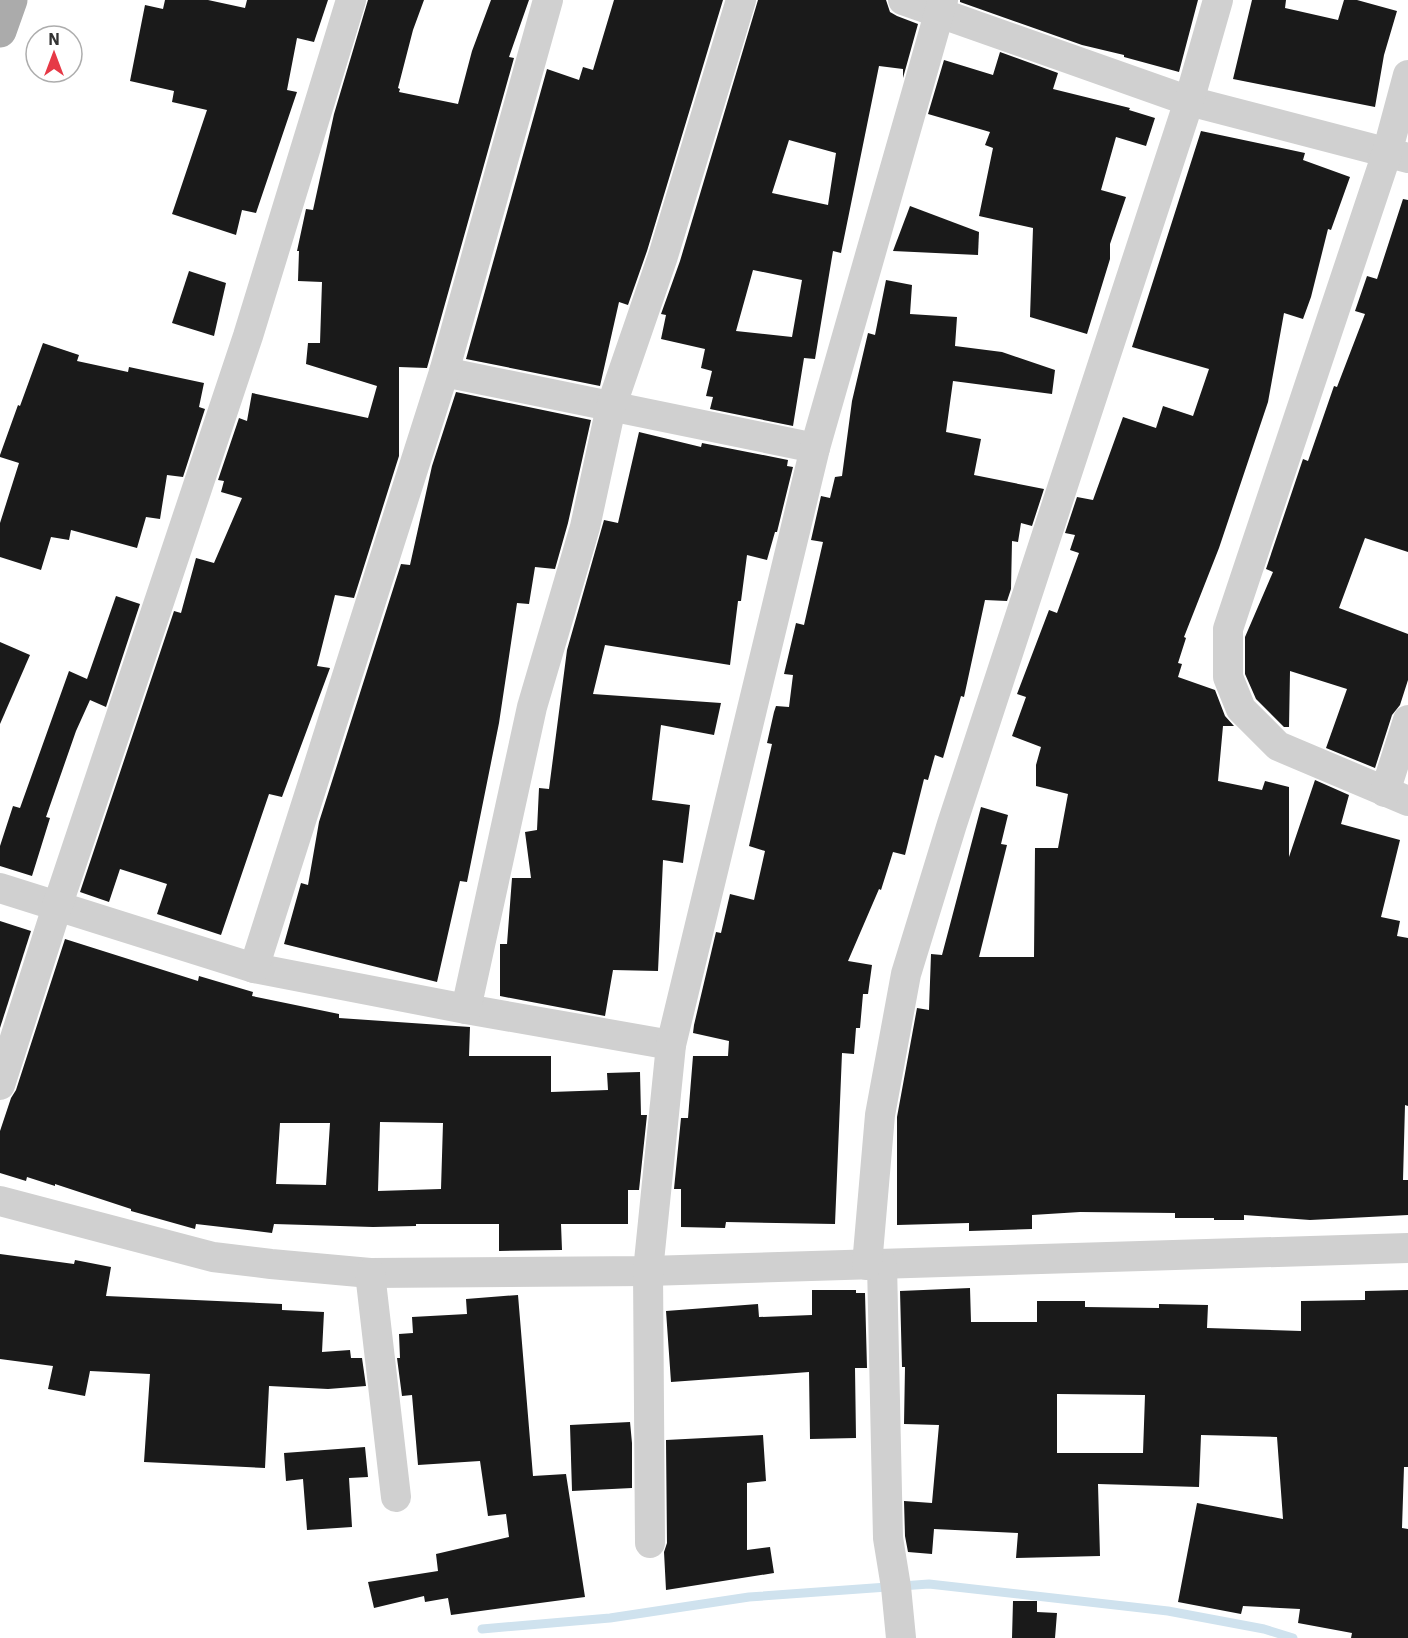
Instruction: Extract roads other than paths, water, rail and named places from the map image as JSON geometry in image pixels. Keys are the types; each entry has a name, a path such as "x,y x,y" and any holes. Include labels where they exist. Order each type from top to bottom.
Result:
{"main road":[{"path":"0,31 11,0"}],"street":[{"path":"0,1085 57,907 248,336 351,0"},
{"path":"254,968 444,372 548,0"},
{"path":"466,1009 532,707 585,527 611,407 663,256 741,0"},
{"path":"903,0 941,6 1189,101 1397,155"},
{"path":"901,1638 887,1520 875,1265 880,1115 906,974 956,813 1189,101 1218,0"},
{"path":"650,1543 648,1271 671,1045 815,448 941,6"},
{"path":"1408,75 1397,155 1228,628 1228,678 1242,709 1278,746 1396,796 1408,720"},
{"path":"444,372 815,448"},
{"path":"0,888 254,968 466,1009 671,1045"},
{"path":"0,1201 213,1257 370,1273 648,1271 1408,1248"},
{"path":"370,1273 396,1497"}],"waterway":[{"path":"482,1629 610,1618 749,1597 929,1584 1168,1611 1264,1629 1293,1638"}]}
